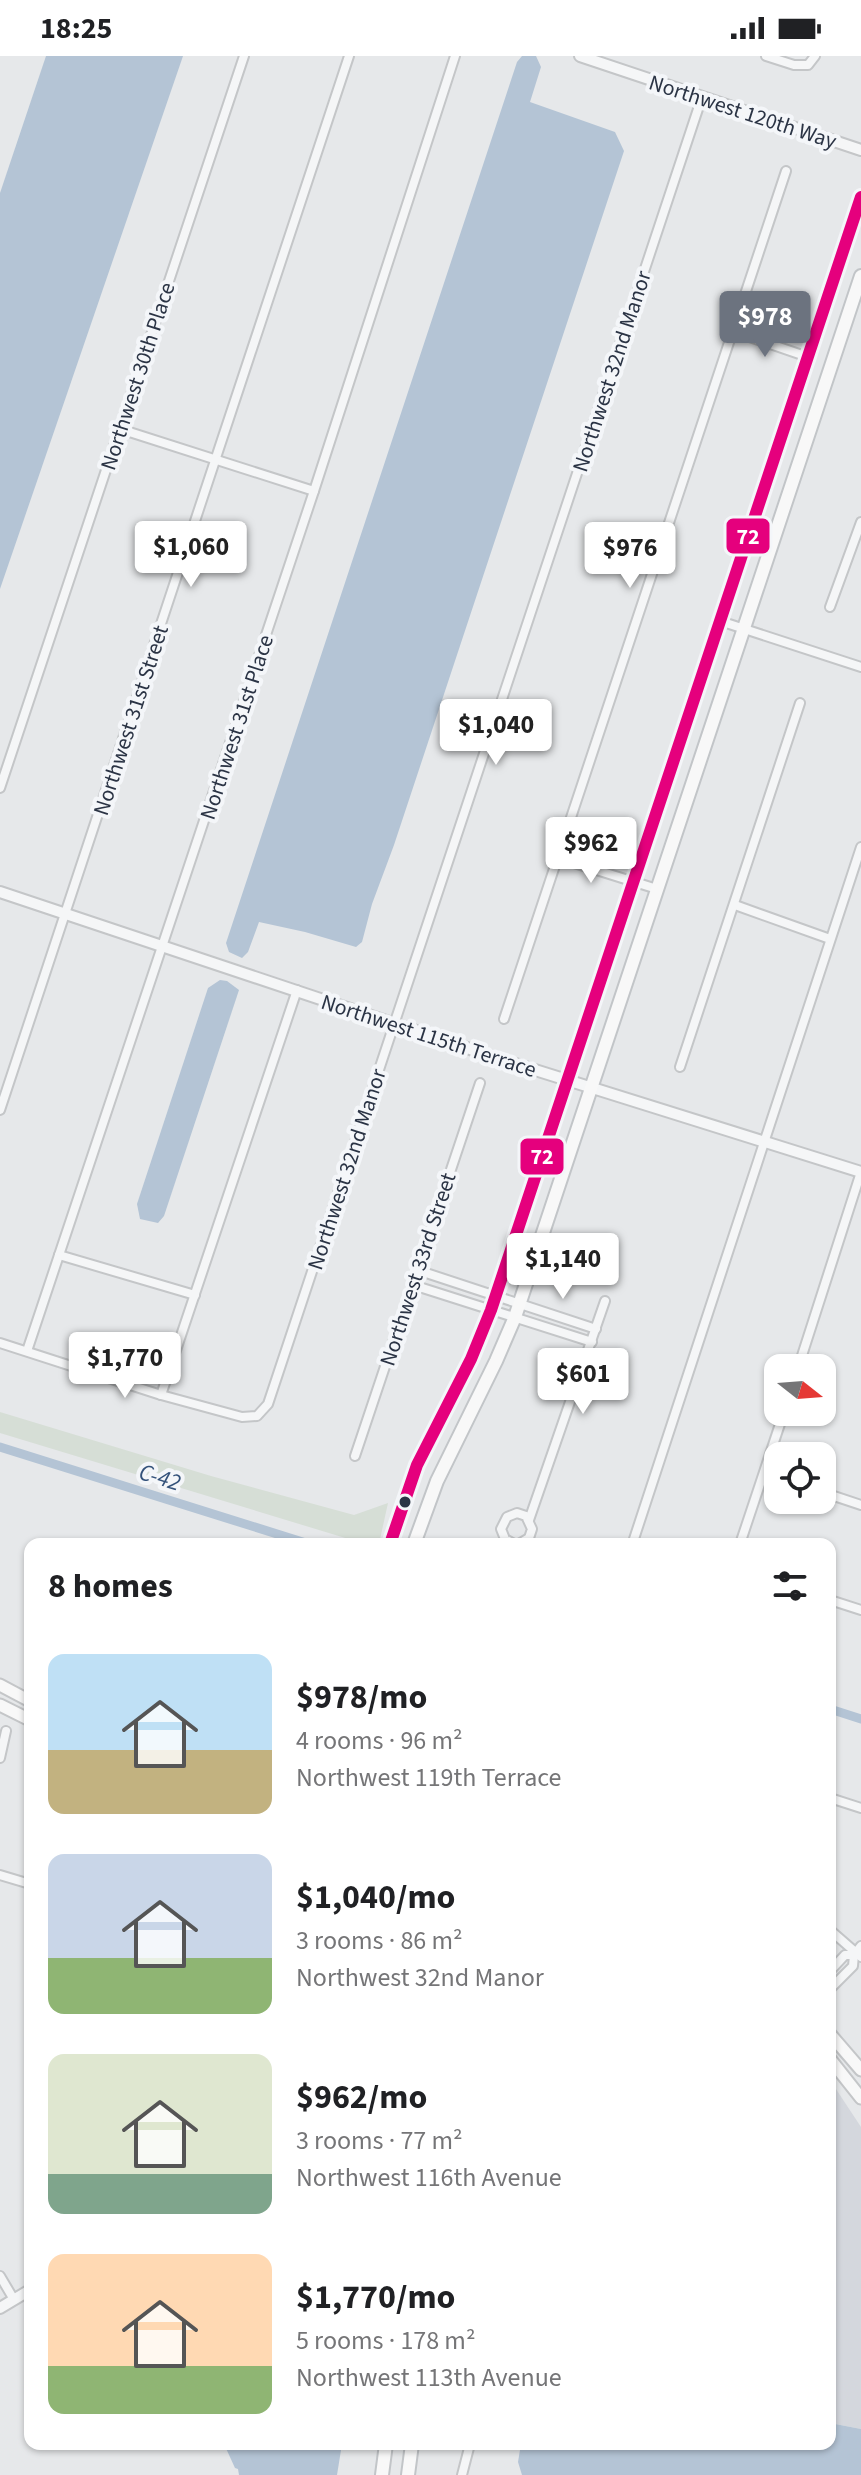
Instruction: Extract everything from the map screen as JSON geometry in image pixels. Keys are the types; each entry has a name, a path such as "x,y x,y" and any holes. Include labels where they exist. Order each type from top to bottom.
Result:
{"main road":[{"path":"392,1538 417,1465 471,1359 496,1296 861,197"},
{"path":"416,1538 437,1481 515,1317 861,276"},
{"path":"0,1685 24,1698"},
{"path":"0,1705 24,1717"},
{"path":"836,2041 861,2070"},
{"path":"836,2067 861,2098"},
{"path":"382,2475 385,2450"},
{"path":"408,2475 411,2450"}],"street":[{"name":"Northwest 30th Place","path":"0,788 244,56"},
{"name":"Northwest 31st Street","path":"0,1110 349,56"},
{"name":"Northwest 31st Place","path":"27,1351 163,948 455,56"},
{"name":"Northwest 120th Way","path":"580,56 861,150"},
{"path":"766,56 794,65 808,65 815,56"},
{"name":"Northwest 32nd Manor","path":"161,1395 242,1417 257,1416 268,1404 702,97"},
{"path":"504,1019 786,171"},
{"path":"732,331 808,357"},
{"path":"120,429 314,491"},
{"path":"830,607 861,522"},
{"path":"720,621 861,667"},
{"path":"680,1067 800,703"},
{"path":"638,1538 763,1141 861,847"},
{"path":"558,858 657,889"},
{"name":"Northwest 115th Terrace","path":"0,892 568,1081 861,1172"},
{"path":"735,905 830,939"},
{"path":"0,1343 161,1395 297,990"},
{"name":"Northwest 33rd Street","path":"355,1456 480,1083"},
{"path":"802,1354 861,1172"},
{"path":"59,1255 195,1295"},
{"path":"417,1270 596,1329"},
{"path":"413,1285 592,1342"},
{"path":"528,1538 531,1533 529,1520 605,1301"},
{"path":"742,1538 764,1474"},
{"path":"836,1497 861,1505"},
{"path":"508,1538 502,1534 504,1520 517,1513 529,1520"},
{"path":"836,1602 861,1610"},
{"path":"0,1758 6,1731"},
{"path":"836,1800 861,1808"},
{"path":"0,1875 24,1882"},
{"path":"836,1935 858,1952"},
{"path":"836,1965 845,1955 858,1952"},
{"path":"836,1983 853,1966 858,1952"},
{"path":"0,2276 13,2298"},
{"path":"0,2308 24,2293"},
{"path":"462,2475 468,2450"}],"shaded area":[{"path":"0,1412 211,1476 354,1515 388,1503 380,1538 345,1538 0,1433"},
{"path":"836,2089 861,2127 861,2429 836,2424"}],"water":[{"path":"46,56 183,56 0,589 0,193"},
{"path":"522,56 536,56 541,67 530,102 615,132 624,151 372,904 362,942 356,947 259,922 248,952 242,958 229,952 226,943 517,62"},
{"path":"220,980 239,990 164,1216 158,1223 140,1219 137,1204 208,988"},
{"path":"836,2424 861,2429 861,2475 522,2475 518,2462 520,2450 836,2450"},
{"path":"227,2450 341,2450 337,2475 239,2475"}],"waterway":[{"name":"C-42","path":"0,1447 290,1538"},
{"name":"C-42","path":"836,1711 861,1719"}],"transit line":[{"name":"72","path":"392,1538 417,1465 471,1359 491,1310 861,197"}]}
